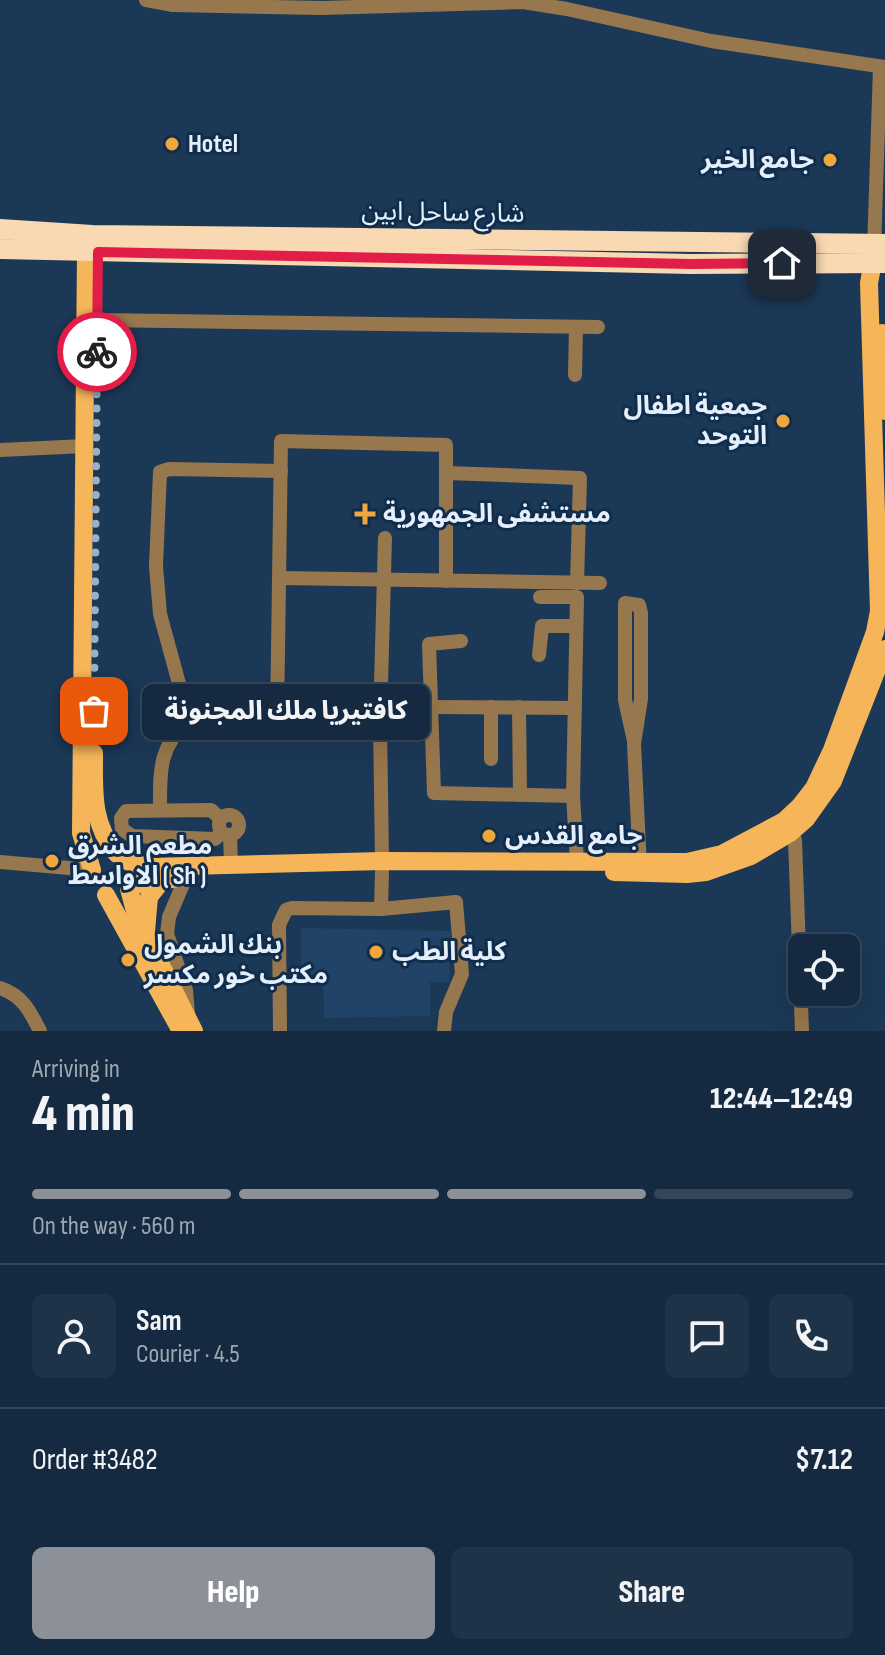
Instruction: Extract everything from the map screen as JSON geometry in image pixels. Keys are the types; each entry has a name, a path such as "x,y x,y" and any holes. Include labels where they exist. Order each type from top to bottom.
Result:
{"highway":[{"name":"شارع ساحل ابين","path":"0,229 92,247"},
{"name":"شارع ساحل ابين","path":"0,249 92,247 879,253"}],"main road":[{"path":"92,247 81,833 93,882 106,895 188,1028"},
{"path":"92,870 101,857 123,858 149,867 231,863 382,867 639,866 705,860 755,838 784,821 814,788 832,750 875,632 879,611 879,253"},
{"path":"880,379 885,411"},
{"path":"90,446 94,799 99,830 134,873 130,887 132,906 188,1028"},
{"path":"106,895 119,895 130,887 164,878 382,867 577,861 687,874 715,870 751,856 790,833 806,819 833,781 885,649"},
{"path":"146,934 149,897 164,878"}],"street":[{"path":"146,0 173,5 308,8 523,2 711,41 883,67 879,253"},
{"path":"92,320 598,327"},
{"path":"575,375 576,328"},
{"path":"277,720 281,441 446,445 446,581"},
{"path":"0,450 90,446"},
{"path":"189,720 160,614 156,566 160,472 169,469 281,471"},
{"path":"447,473 580,478 577,583"},
{"path":"381,909 380,721 385,538"},
{"path":"280,578 600,583"},
{"path":"540,597 577,597 573,796 577,861"},
{"path":"634,741 641,699 641,613 639,605 633,602 625,603 625,700 634,741 639,866"},
{"path":"539,655 542,626 576,626"},
{"path":"461,641 429,644 434,793 573,796"},
{"path":"433,707 575,708"},
{"path":"491,707 491,759"},
{"path":"519,707 520,795"},
{"path":"160,810 162,759 178,730 189,720 380,721"},
{"path":"224,829 215,839 132,836 122,829 121,818 126,811 211,810 224,829 231,863"},
{"path":"790,833 795,840 802,1031"},
{"path":"0,862 92,870"},
{"path":"186,877 169,917 167,934 186,990 188,1028"},
{"path":"280,1031 279,925 286,910 381,909 456,902 462,974 446,1012 444,1031"},
{"path":"146,934 167,934"},
{"path":"0,988 12,992 26,1004 40,1031"}],"shaded area":[{"name":"كلية الطب","path":"301,928 451,931 449,982 430,982 430,1016 324,1018 323,975 301,975"}],"way so far":[{"path":"94,711 97,352"}],"place":[{"name":"Hotel","path":"172,144"},
{"name":"جامع الخير","path":"830,160"},
{"name":"جمعية اطفال التوحد","path":"783,421"},
{"name":"مستشفى الجمهورية","path":"365,514"},
{"name":"كافتيريا ملك المجنونة","path":"94,711"},
{"name":"جامع القدس","path":"489,836"},
{"name":"مطعم الشرق الاواسط ( Sh )","path":"52,861"},
{"name":"كلية الطب","path":"376,952"},
{"name":"بنك الشمول مكتب خور مكسر","path":"128,960"}],"route":[{"path":"97,352 98,252 691,264 782,263"}]}
